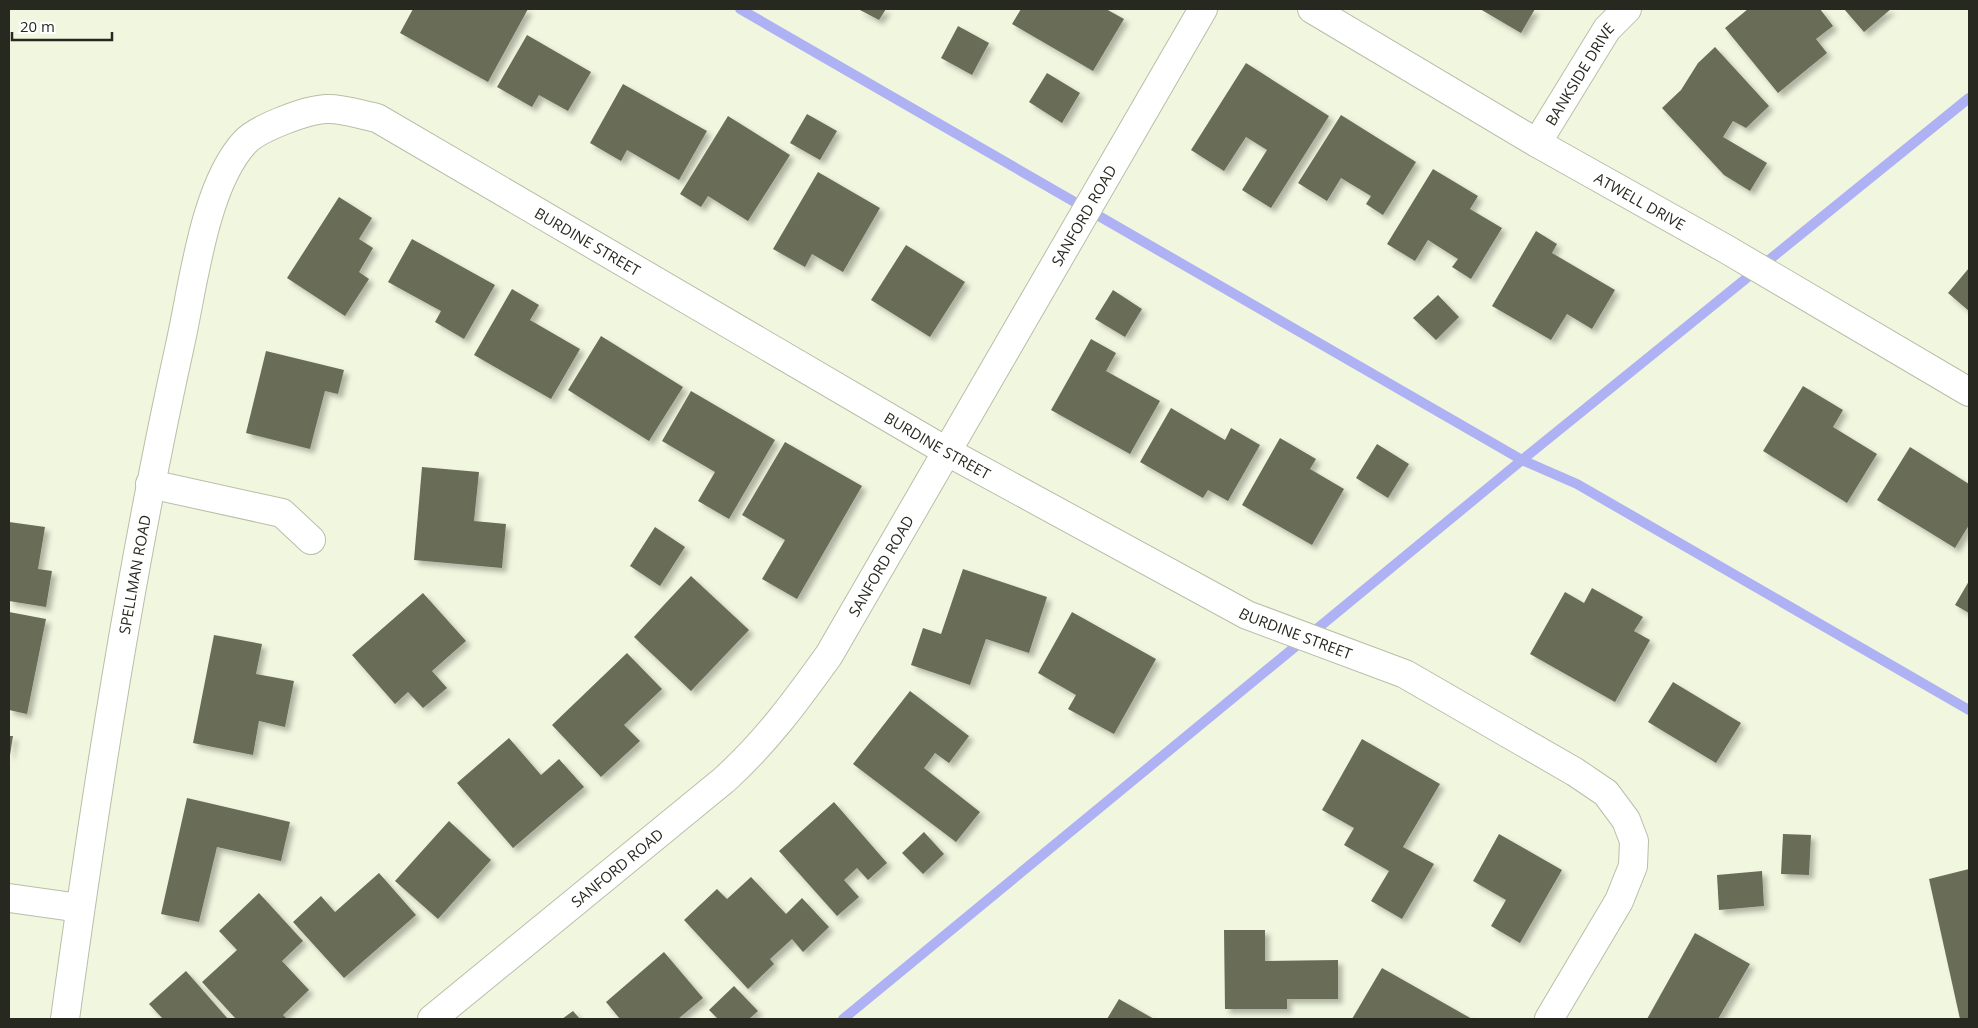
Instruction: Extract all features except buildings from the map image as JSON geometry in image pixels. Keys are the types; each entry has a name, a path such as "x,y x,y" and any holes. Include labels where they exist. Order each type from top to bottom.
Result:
{"street":[{"name":"SANFORD ROAD","path":"432,1019 724,780 755,752 798,698 829,655 1203,9"},
{"name":"ATWELL DRIVE","path":"1312,9 1537,143 1801,292 1969,392"},
{"name":"BANKSIDE DRIVE","path":"1537,143 1607,29 1627,9"},
{"name":"BURDINE STREET","path":"245,141 276,122 325,109 377,118 946,451 1247,615 1405,674 1575,772 1606,793 1626,820 1634,841 1633,866 1619,901 1549,1019"},
{"name":"SPELLMAN ROAD","path":"65,1019 80,908 150,484 206,224 223,176 245,141"},
{"path":"150,484 282,513 312,540"},
{"path":"9,898 80,908"}],"waterway":[{"path":"740,9 1522,460 1577,484 1969,710"},
{"path":"843,1019 1522,460 1969,98"}]}
